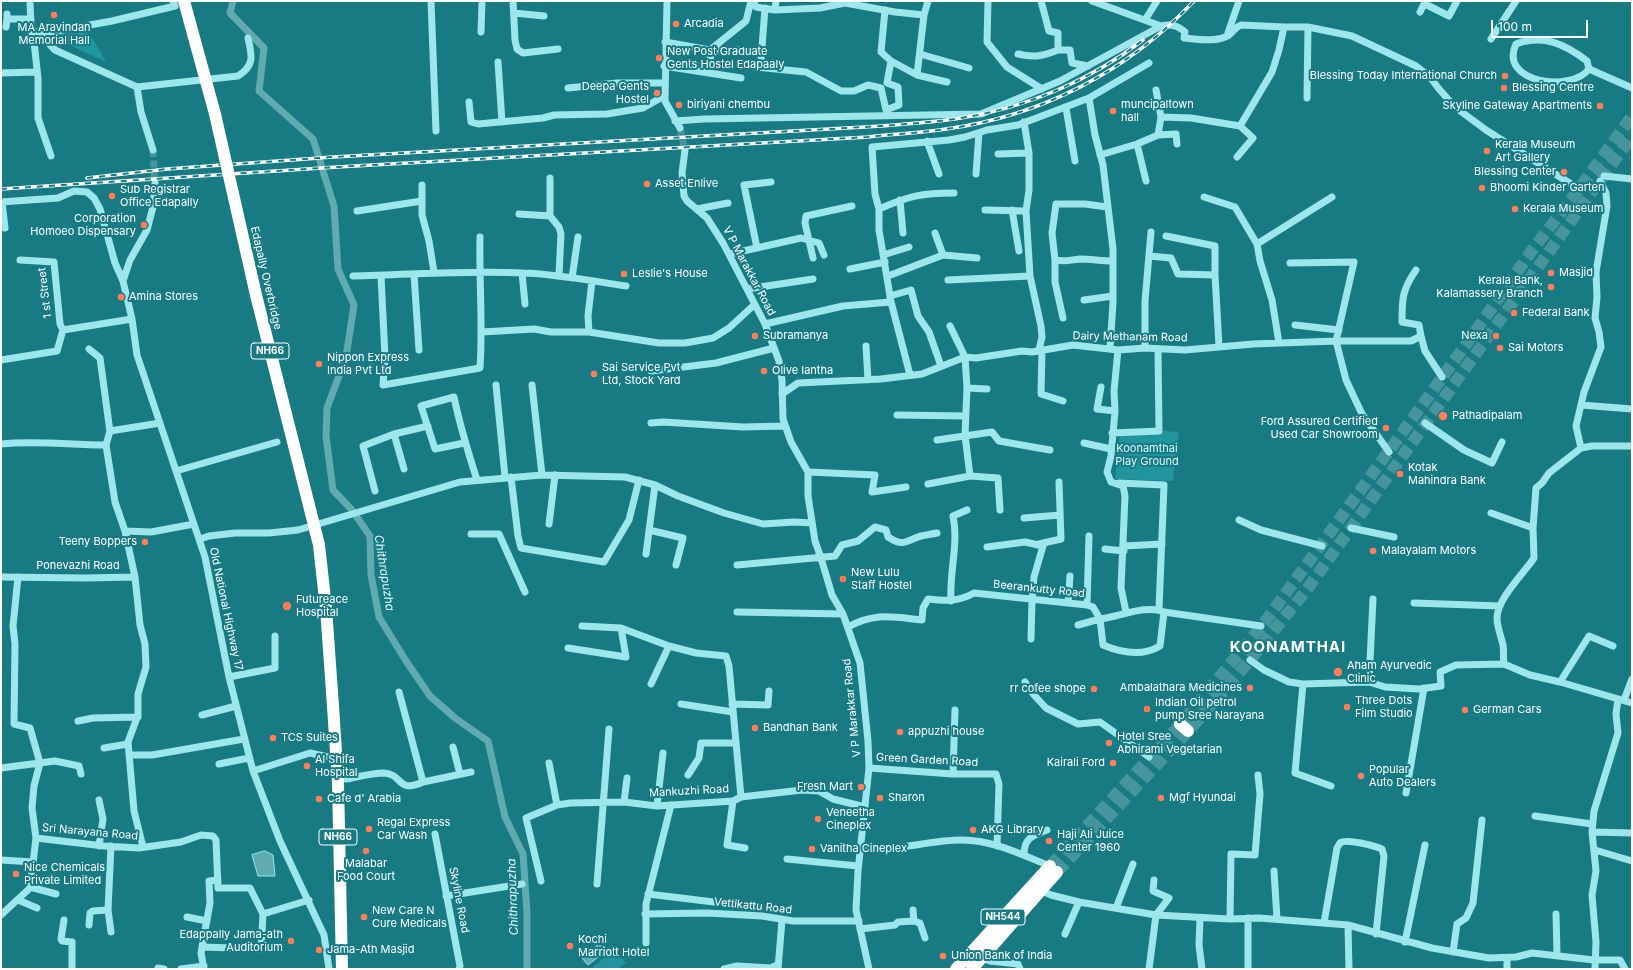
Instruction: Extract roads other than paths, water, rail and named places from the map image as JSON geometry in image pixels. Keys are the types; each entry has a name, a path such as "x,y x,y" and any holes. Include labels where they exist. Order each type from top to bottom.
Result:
{"highway":[{"name":"Edapally Overbridge","path":"184,1 215,114 256,295 319,545 334,706 338,784 342,969"},
{"name":"NH544","path":"972,969 1042,890 1054,869"},
{"name":"NH544","path":"956,969 1054,869"}],"street":[{"path":"30,1 31,29 37,72 38,118 50,156"},
{"path":"40,34 112,21 175,6 173,1"},
{"path":"431,1 436,131"},
{"path":"481,32 482,1"},
{"path":"513,1 515,40 517,49 523,53 558,49"},
{"path":"667,1 664,96 667,106 680,128"},
{"path":"710,50 746,21 752,1"},
{"path":"752,1 756,7 774,10 846,3 924,15"},
{"path":"774,10 776,1"},
{"path":"918,75 924,15 928,1"},
{"path":"988,1 988,42 1007,67 1042,89"},
{"path":"1041,1 1049,31 1058,33 1058,50"},
{"path":"1092,1 1161,26"},
{"path":"1145,20 1157,1"},
{"path":"1228,36 1239,1"},
{"path":"1420,12 1424,4 1449,16 1457,1"},
{"path":"1491,39 1516,1"},
{"path":"762,60 765,8"},
{"path":"885,10 881,52 891,61 918,75 948,82"},
{"path":"514,13 544,16"},
{"path":"6,27 7,17 31,19"},
{"path":"675,121 704,119 981,114 1042,89 1089,66 1161,26 1170,24 1179,27 1185,32 1184,38 1197,40 1218,39 1228,36 1236,27 1242,25 1308,27 1352,36 1416,66 1430,77 1456,107 1486,130 1579,189"},
{"path":"1240,126 1272,72 1284,27"},
{"path":"1307,98 1308,27"},
{"path":"31,29 40,34 55,50 137,87 238,76 246,71 251,62 248,38"},
{"path":"1528,40 1556,42 1574,51 1587,61 1589,69 1584,76 1574,80 1540,81 1522,73 1512,61 1512,51 1516,44 1528,40"},
{"path":"665,42 710,50 743,50"},
{"path":"710,50 710,66"},
{"path":"1018,54 1031,57 1042,56 1058,50 1070,50 1072,63 1089,66"},
{"path":"920,54 969,68"},
{"path":"756,67 806,72 841,91 854,91 868,85 881,88 886,110 899,106 898,87 887,83 891,61"},
{"path":"498,62 502,122"},
{"path":"910,375 891,299 879,230 879,209 873,174 872,147 960,138 1018,125 1089,98 1149,63"},
{"path":"664,66 741,78"},
{"path":"1589,69 1632,88"},
{"path":"1,73 37,72"},
{"path":"568,88 617,83 664,83"},
{"path":"137,87 141,112 153,150"},
{"path":"1156,90 1161,116 1158,135"},
{"path":"469,102 472,123 478,124 543,118 554,115 590,115 643,108 664,96"},
{"path":"1089,98 1106,188 1107,208 1111,232 1113,296 1110,348"},
{"path":"1066,108 1075,161"},
{"path":"1161,116 1191,118 1240,126 1253,138 1237,157"},
{"path":"1024,122 1029,153 1026,211 1030,276 1040,315 1042,337 1040,350 1041,394 1063,400"},
{"path":"976,174 979,133"},
{"path":"1100,155 1137,144 1158,135 1176,134 1177,144"},
{"path":"927,141 939,174"},
{"path":"1137,144 1146,181"},
{"name":"V P Marakkar Road","path":"685,150 682,173 683,190 687,201 707,218 730,254 754,305 765,324 779,361 783,419 791,442 808,472 808,496 815,541 822,558 832,595 843,614 860,663 868,741 869,768 862,848 858,866 856,910 869,969"},
{"path":"998,154 1029,153"},
{"path":"550,178 550,216 561,234 559,275"},
{"path":"1581,448 1576,426 1581,405 1601,347 1595,318 1597,296 1596,272 1607,206 1606,193 1602,178 1632,179"},
{"path":"757,248 744,184 771,182"},
{"path":"123,282 130,260 148,230 153,207 155,183"},
{"path":"422,185 422,215 429,241 434,272"},
{"name":"Old National Highway 17","path":"2,202 58,198 74,191 87,192 94,198 100,209 115,263 123,282 132,319 137,355 205,556 229,677 249,758 280,841 309,900 324,935 328,969"},
{"path":"879,209 900,200 927,193 954,193"},
{"path":"1204,197 1235,208 1257,244 1260,261 1272,300 1279,343"},
{"path":"1257,244 1332,197"},
{"path":"900,200 903,233"},
{"path":"356,212 422,201"},
{"path":"2,202 5,228"},
{"path":"697,209 728,203"},
{"path":"1063,318 1055,282 1055,260 1052,233 1056,204 1085,204 1107,208"},
{"path":"813,258 805,223 806,216 852,206"},
{"path":"985,210 1026,211"},
{"path":"1012,210 1019,251"},
{"path":"519,214 550,216"},
{"path":"1145,348 1145,301 1151,232"},
{"path":"935,233 943,255"},
{"path":"1166,236 1215,246 1219,346"},
{"path":"381,276 385,357 383,385 480,368 482,332 479,274 480,237"},
{"path":"572,278 578,237"},
{"path":"730,254 801,238 819,243 824,255"},
{"path":"850,268 884,258 909,247"},
{"path":"888,276 943,255 977,258"},
{"path":"1149,256 1171,258 1178,274 1215,275"},
{"path":"1055,260 1068,262 1080,259 1095,262 1112,261"},
{"name":"1 st Street","path":"20,260 54,262 60,324 63,330"},
{"path":"1290,263 1354,262 1336,341 1346,380 1362,414 1389,452"},
{"path":"1416,270 1406,284 1402,297 1402,322 1419,325 1425,350 1442,377"},
{"path":"353,276 381,276 434,272 479,274 522,273 559,275 626,286"},
{"path":"522,273 525,304"},
{"path":"414,274 419,350"},
{"path":"948,280 1030,276"},
{"path":"747,289 813,279"},
{"path":"590,332 588,316 592,281"},
{"path":"765,324 843,306 891,299 911,290 918,316 929,332 941,366"},
{"path":"1084,300 1113,296"},
{"path":"482,332 534,328 552,332 590,332 659,343 685,343 713,338 729,328 754,305"},
{"path":"1,360 36,356 57,351 63,330 132,319"},
{"path":"1295,325 1339,330"},
{"path":"950,326 965,357 967,388 965,435 970,476"},
{"name":"Dairy Methanam Road","path":"782,394 798,383 868,380 922,374 965,357 976,358 999,353 1040,350 1073,345 1118,350 1145,348 1185,350 1219,346 1279,343 1411,341 1422,336"},
{"path":"866,346 868,380"},
{"path":"651,371 716,363 774,348"},
{"path":"1,444 28,441 72,445 106,445 110,432 100,358 89,349"},
{"path":"1112,433 1159,431 1158,349"},
{"path":"1118,350 1114,391 1115,411 1107,472 1111,482 1123,486 1124,491 1124,549 1121,588 1126,612"},
{"path":"496,385 508,477 518,536 522,548 604,562 629,520 639,480"},
{"path":"532,385 542,475"},
{"path":"1101,387 1097,408 1115,411"},
{"path":"967,388 987,389"},
{"path":"464,443 435,449 421,406 454,398 464,443 477,480"},
{"path":"1581,405 1632,409"},
{"path":"897,415 965,416"},
{"path":"651,423 663,422 743,427 785,426"},
{"path":"110,432 114,430 160,423"},
{"path":"1425,423 1464,450 1492,463 1502,442"},
{"path":"375,491 363,446 394,434 428,426"},
{"path":"937,440 992,432 999,441 1050,450"},
{"path":"394,434 404,468"},
{"path":"176,471 277,442"},
{"path":"1084,443 1111,449"},
{"name":"Ponevazhi Road","path":"1,577 135,577 126,531 115,502 106,445"},
{"path":"1504,664 1503,645 1499,635 1497,617 1500,606 1513,584 1534,558 1533,528 1536,488 1555,467 1581,448 1592,446 1632,446"},
{"path":"808,472 875,475 872,492 906,487"},
{"path":"200,539 235,533 286,532 322,524 446,485 477,480 542,475 625,477 655,485 678,496 724,513 763,524 794,522 812,523"},
{"path":"549,524 555,475"},
{"path":"928,484 970,476 998,478 1000,510"},
{"path":"987,547 1025,542 1039,544 1061,539 1059,482"},
{"path":"1100,619 1103,645 1119,652 1150,652 1160,646 1164,485 1111,482"},
{"path":"646,554 655,485"},
{"path":"951,601 950,584 956,533 952,516 967,510"},
{"path":"1491,513 1533,528"},
{"path":"1024,518 1060,515"},
{"path":"1239,520 1261,530 1322,546"},
{"path":"126,531 151,532 194,524"},
{"path":"737,565 835,556 842,545 858,541 875,527 886,530 888,537 901,543 908,543 922,536 937,533"},
{"path":"1351,528 1394,537"},
{"path":"649,530 683,538 676,565"},
{"path":"472,534 499,534 525,592"},
{"path":"1087,605 1089,536"},
{"path":"1032,639 1032,600 1034,577 1043,546 1039,544"},
{"path":"1105,549 1124,549 1162,544"},
{"path":"1068,603 1070,576"},
{"path":"18,577 13,626 15,644 14,724 30,728 40,763 34,786 32,808 36,838"},
{"path":"135,577 146,666 138,694 138,717 128,744 134,811 143,847"},
{"name":"Beerankutty Road","path":"848,627 863,619 886,616 922,620 923,608 928,599 951,601 965,598 974,593 1093,606 1100,619"},
{"path":"1369,682 1373,599"},
{"path":"1414,603 1500,606"},
{"path":"1078,625 1100,619 1112,618 1126,612 1162,611 1261,626"},
{"path":"737,612 843,614"},
{"path":"582,626 621,628 669,646 696,653 726,656 729,660 741,797"},
{"path":"568,648 626,657 621,628"},
{"path":"229,677 275,668 275,636"},
{"path":"1560,682 1589,636 1613,646"},
{"path":"651,684 669,646"},
{"path":"1250,660 1264,670 1289,682 1303,684 1369,682 1385,687 1424,688 1441,686 1440,672 1456,665 1504,664 1530,675 1632,703"},
{"path":"1595,969 1594,960 1596,942 1592,895 1596,871 1592,828 1596,803 1618,733 1616,714 1621,700 1632,679"},
{"path":"1025,682 1046,708 1078,724 1100,722 1149,757"},
{"path":"1303,684 1295,773 1331,786"},
{"path":"1406,793 1424,688"},
{"path":"681,704 732,708 768,705 769,691"},
{"path":"399,692 423,782"},
{"path":"202,715 236,706"},
{"path":"953,774 955,710"},
{"path":"78,721 93,718 138,717"},
{"path":"597,884 609,729"},
{"path":"129,755 152,755 244,739"},
{"path":"688,775 699,758 701,743 736,743"},
{"path":"104,748 128,744"},
{"path":"453,747 460,774"},
{"path":"253,771 310,753 328,757"},
{"path":"657,806 663,753"},
{"path":"220,764 249,758"},
{"path":"1,768 54,761 79,766 81,774"},
{"path":"541,881 526,818 557,805 549,763"},
{"name":"Green Garden Road","path":"869,768 953,774 996,774 999,791 997,846"},
{"path":"346,779 384,773 392,775 402,785 409,786 471,772"},
{"path":"1230,919 1231,854 1255,855 1260,794 1258,775"},
{"path":"624,802 627,778"},
{"name":"Mankuzhi Road","path":"557,805 624,802 657,806 733,801 741,797 802,790 819,791 833,799 865,807"},
{"path":"99,800 103,819 99,846"},
{"path":"733,801 727,845 745,848"},
{"path":"646,943 645,914 648,894 671,805"},
{"path":"1535,816 1592,828 1632,833"},
{"path":"1453,952 1457,924 1466,918 1473,903 1482,820"},
{"path":"1024,855 1024,845 1031,836 1047,830"},
{"name":"Skyline Road","path":"435,834 460,966 459,969"},
{"name":"Sri Narayana Road","path":"30,887 36,838 99,846 143,847 181,842 201,835 213,836 216,840 218,880"},
{"path":"862,848 904,847 962,840 997,846 1024,855 1054,869"},
{"path":"1324,923 1337,848 1340,843 1345,841 1375,846 1382,849 1384,856 1376,934"},
{"path":"1405,942 1425,845"},
{"path":"111,846 108,910 111,932"},
{"path":"1595,850 1632,862"},
{"path":"787,859 858,866"},
{"path":"1,860 34,862"},
{"path":"1116,908 1133,864"},
{"path":"1274,871 1277,919"},
{"path":"180,969 204,968 202,948 210,903 208,881 218,880 218,888 250,888 263,914 261,948 202,948"},
{"path":"1149,969 1156,915 1169,898 1153,891 1154,880"},
{"path":"446,896 522,884"},
{"path":"1,915 30,887 56,894"},
{"path":"1042,890 1051,895 1079,902 1156,915 1230,919 1277,919 1348,925 1405,942 1489,958 1516,958 1532,953 1557,954 1594,960 1620,960 1625,969"},
{"path":"648,894 722,903"},
{"path":"18,900 37,908"},
{"path":"263,914 309,900"},
{"path":"1065,934 1079,902"},
{"path":"89,925 90,913 93,911 108,910"},
{"path":"913,910 914,921"},
{"name":"Vettikattu Road","path":"645,914 708,913 762,916 805,922 858,921"},
{"path":"1556,914 1557,954"},
{"path":"187,917 207,921"},
{"path":"1200,918 1199,945 1202,969"},
{"path":"1248,918 1248,969"},
{"path":"64,920 61,939 62,942 72,942 72,969"},
{"path":"724,969 737,966 778,967 782,920"},
{"path":"860,930 895,925 898,922 914,921 920,923 925,938"},
{"path":"1348,925 1349,969"},
{"path":"982,958 990,961 1018,964 1020,969"},
{"path":"1507,958 1507,969"}],"waterway":[{"name":"Chithrapuzha","path":"233,1 230,13 264,48 259,91 313,139 334,206 338,269 354,305 346,357 327,408 326,436 333,490 352,510 370,536 371,575 379,617 406,661 430,696 455,718 488,741 505,817 523,854 527,912 527,969"}],"tunnel":[{"path":"1050,866 1179,726 1265,622 1470,339 1533,249 1632,116"},
{"path":"680,128 685,150"},
{"path":"1057,872 1204,714 1305,592 1632,136"},
{"path":"153,150 155,183"}],"railway":[{"path":"1,189 337,167 868,137 946,129 982,123 1016,113 1049,101 1081,86 1112,69 1141,49 1194,1"},
{"path":"87,178 167,169 333,157 882,126 961,118 1010,107 1057,90 1102,68 1143,40"}],"place":[{"name":"MA Aravindan Memorial Hall","path":"54,15"},
{"name":"Arcadia","path":"676,24"},
{"name":"New Post Graduate Gents Hostel Edapaaly","path":"659,58"},
{"name":"Blessing Today International Church","path":"1505,76"},
{"name":"Blessing Centre","path":"1504,88"},
{"name":"Deepa Gents Hostel","path":"657,93"},
{"name":"biriyani chembu","path":"679,105"},
{"name":"Skyline Gateway Apartments","path":"1600,106"},
{"name":"muncipaltown hall","path":"1113,111"},
{"name":"Kerala Museum Art Gallery","path":"1487,151"},
{"name":"Blessing Center","path":"1564,172"},
{"name":"Asset Enlive","path":"647,184"},
{"name":"Bhoomi Kinder Garten","path":"1482,188"},
{"name":"Sub Registrar Office Edapally","path":"112,196"},
{"name":"Kerala Museum","path":"1515,209"},
{"name":"Corporation Homoeo Dispensary","path":"144,225"},
{"name":"Masjid","path":"1551,273"},
{"name":"Leslie's House","path":"624,274"},
{"name":"Kerala Bank, Kalamassery Branch","path":"1551,287"},
{"name":"Amina Stores","path":"121,297"},
{"name":"Federal Bank","path":"1514,313"},
{"name":"Subramanya","path":"755,336"},
{"name":"Nexa","path":"1496,336"},
{"name":"Sai Motors","path":"1500,348"},
{"name":"Nippon Express India Pvt Ltd","path":"319,364"},
{"name":"Olive Iantha","path":"764,371"},
{"name":"Sai Service Pvt Ltd, Stock Yard","path":"594,374"},
{"name":"Pathadipalam","path":"1443,416"},
{"name":"Ford Assured Certified Used Car Showroom","path":"1386,428"},
{"name":"Kotak Mahindra Bank","path":"1400,474"},
{"name":"Teeny Boppers","path":"145,542"},
{"name":"Malayalam Motors","path":"1373,551"},
{"name":"New Lulu Staff Hostel","path":"843,579"},
{"name":"Futureace Hospital","path":"287,606"},
{"name":"Aham Ayurvedic Clinic","path":"1338,672"},
{"name":"Ambalathara Medicines","path":"1250,688"},
{"name":"rr cofee shope","path":"1094,689"},
{"name":"Three Dots Film Studio","path":"1347,707"},
{"name":"Indian Oil petrol pump Sree Narayana","path":"1147,709"},
{"name":"German Cars","path":"1465,710"},
{"name":"Bandhan Bank","path":"755,728"},
{"name":"appuzhi house","path":"900,732"},
{"name":"TCS Suites","path":"273,738"},
{"name":"Hotel Sree Abhirami Vegetarian","path":"1109,743"},
{"name":"Kairali Ford","path":"1113,763"},
{"name":"Al Shifa Hospital","path":"307,766"},
{"name":"Popular Auto Dealers","path":"1361,776"},
{"name":"Fresh Mart","path":"861,787"},
{"name":"Sharon","path":"880,798"},
{"name":"Mgf Hyundai","path":"1161,798"},
{"name":"Cafe d' Arabia","path":"319,799"},
{"name":"Veneetha Cineplex","path":"818,819"},
{"name":"Regal Express Car Wash","path":"369,829"},
{"name":"AKG Library","path":"973,830"},
{"name":"Haji Ali Juice Center 1960","path":"1049,841"},
{"name":"Vanitha Cineplex","path":"812,849"},
{"name":"Malabar Food Court","path":"366,851"},
{"name":"Nice Chemicals Private Limited","path":"16,874"},
{"name":"New Care N Cure Medicals","path":"364,917"},
{"name":"Edappally Jama-ath Auditorium","path":"291,941"},
{"name":"Kochi Marriott Hotel","path":"570,946"},
{"name":"Jama-Ath Masjid","path":"319,950"},
{"name":"Union Bank of India","path":"943,956"}],"district":[{"name":"KOONAMTHAI","path":"1288,647"}],"park label":[{"name":"Koonamthai Play Ground","path":"1147,455"}]}
